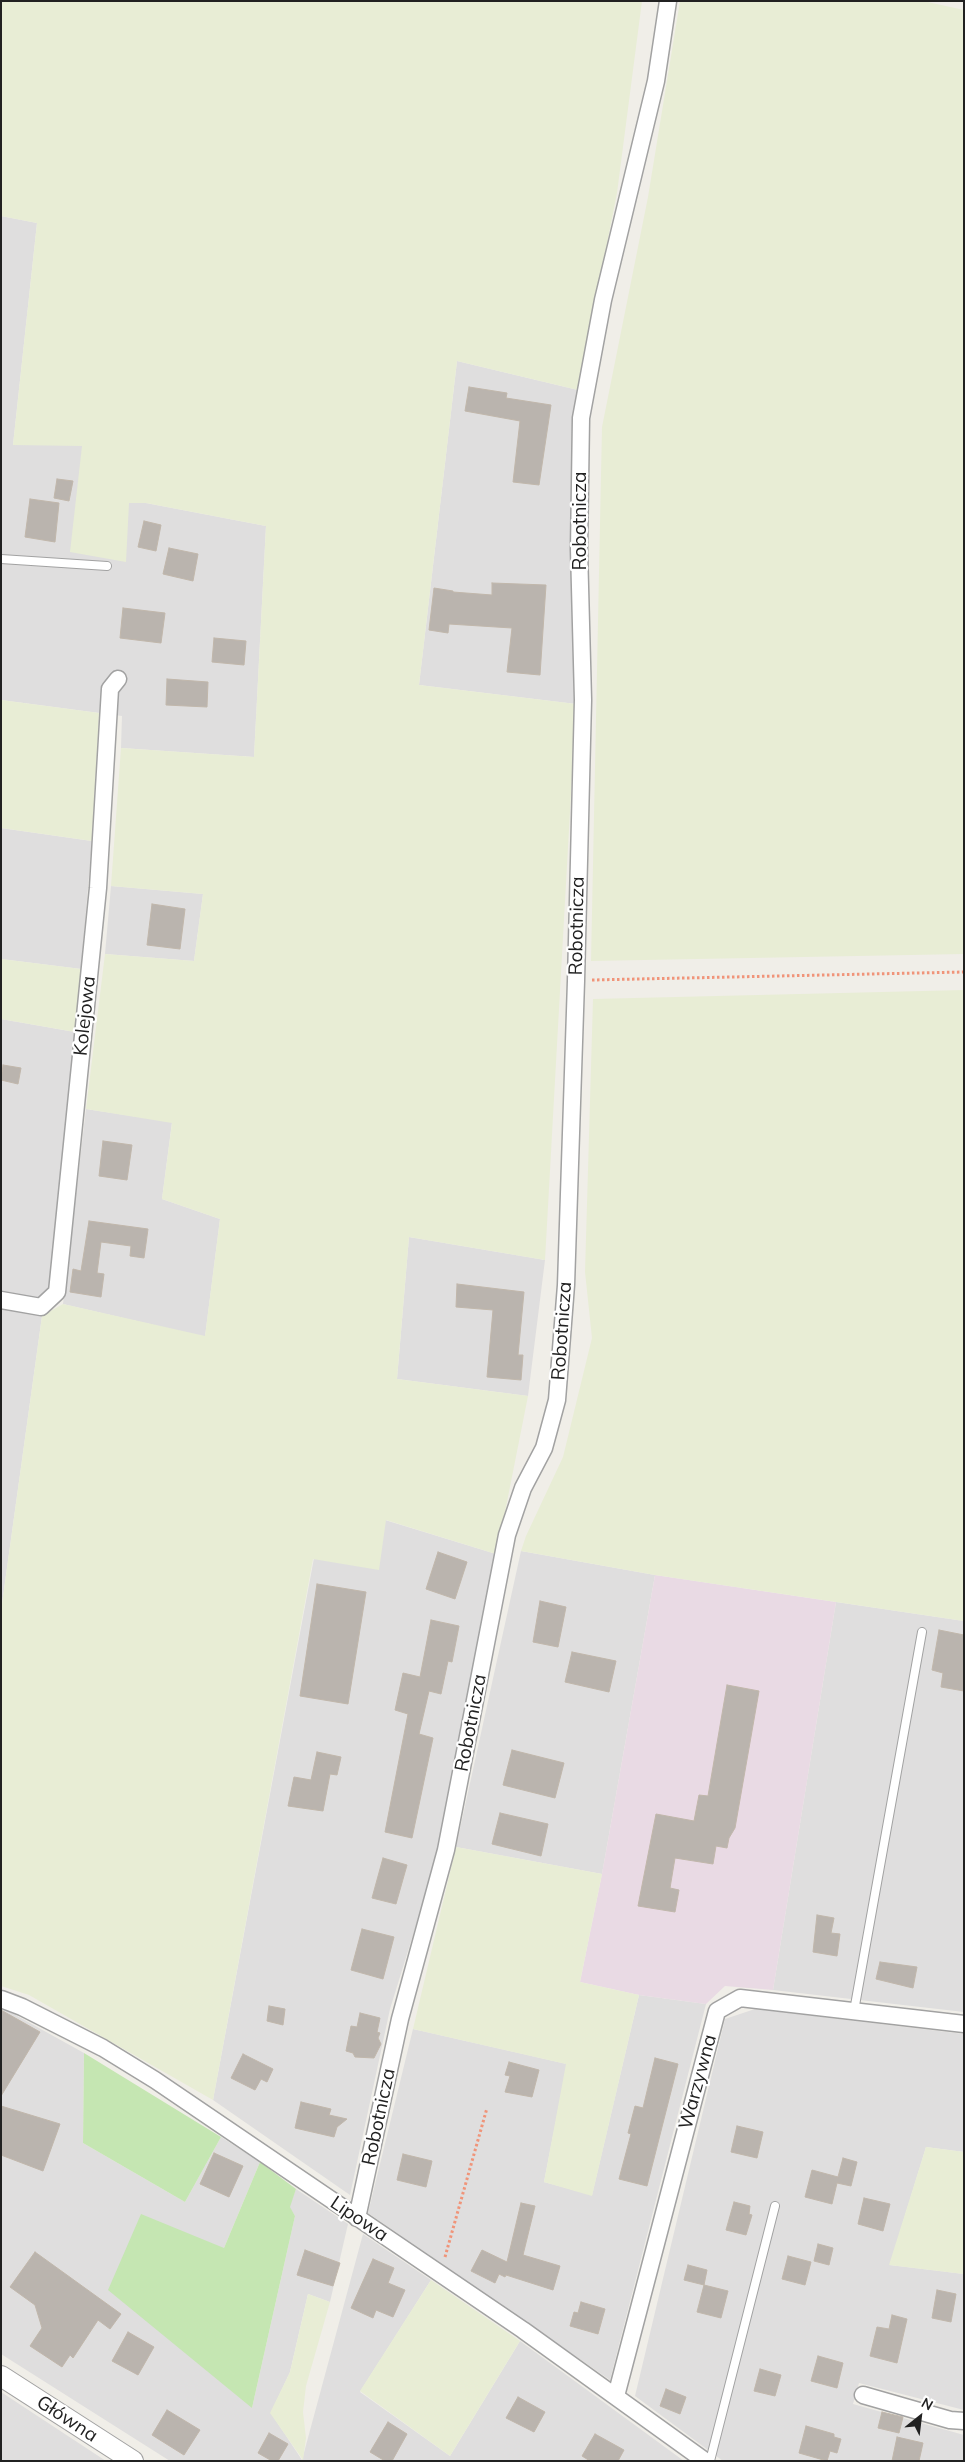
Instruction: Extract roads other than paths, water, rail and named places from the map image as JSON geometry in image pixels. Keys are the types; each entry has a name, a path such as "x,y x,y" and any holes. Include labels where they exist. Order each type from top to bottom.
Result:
{"street":[{"name":"Robotnicza","path":"357,2218 400,2020 446,1850 507,1535 523,1488 544,1448 557,1400 566,1285 576,981 582,700 579,549 581,418 603,300 656,81 668,1"},
{"name":"Kolejowa","path":"1,1300 41,1307 57,1292 98,888 110,689 118,679"},
{"name":"Warzywna","path":"616,2396 718,2011 740,1998 964,2024"},
{"name":"Lipowa","path":"1,1999 22,2007 103,2048 155,2080 440,2274 616,2396 705,2461"},
{"name":"Główna","path":"1,2376 133,2461"},
{"path":"863,2395 964,2422"}],"lane":[{"path":"1,559 108,566"},
{"path":"854,2011 922,1632"},
{"path":"710,2461 775,2206"}]}
